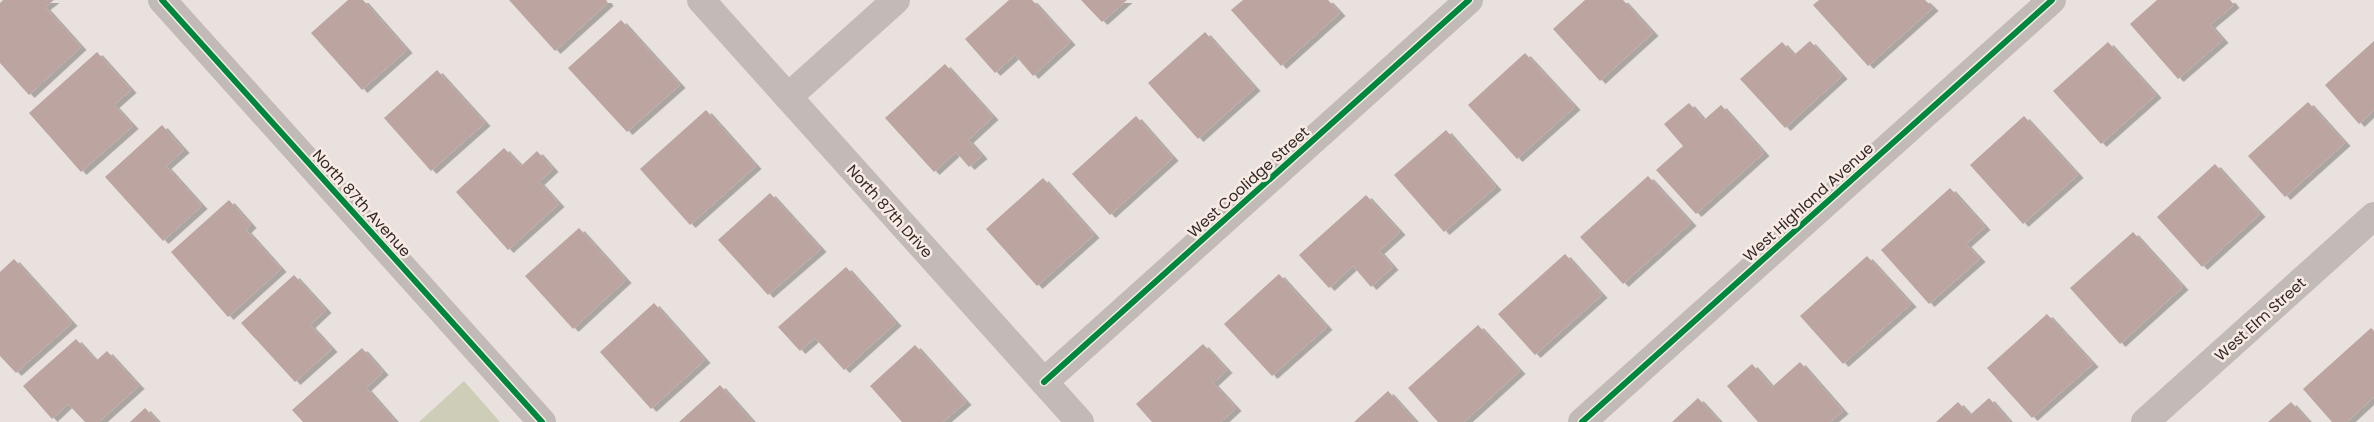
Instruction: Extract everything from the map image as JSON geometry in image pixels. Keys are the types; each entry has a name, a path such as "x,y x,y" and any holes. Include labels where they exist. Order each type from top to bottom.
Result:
{"street":[{"name":"North 87th Avenue","path":"162,0 542,422"},
{"name":"North 87th Drive","path":"701,0 1080,422"},
{"path":"788,97 896,0"},
{"name":"West Coolidge Street","path":"1044,382 1469,0"},
{"name":"West Highland Avenue","path":"1582,422 2052,0"},
{"name":"West Elm Street","path":"2145,422 2374,216"}],"green space":[{"path":"464,381 500,422 419,422"}],"building":[{"path":"3,0 54,0 45,7 81,47 29,95 0,63 0,3"},
{"path":"348,0 363,0 407,50 362,90 311,33"},
{"path":"509,0 606,0 608,3 555,51"},
{"path":"1009,0 1032,0 1070,42 1033,76 1015,55 995,73 965,39"},
{"path":"1081,0 1127,0 1102,22"},
{"path":"1243,0 1328,0 1340,13 1281,66 1231,10"},
{"path":"1585,0 1623,0 1653,33 1600,81 1553,29"},
{"path":"1819,0 1925,0 1933,8 1868,66 1813,5"},
{"path":"2157,0 2230,0 2234,5 2210,25 2223,40 2178,79 2130,24"},
{"path":"621,20 680,85 627,132 568,68"},
{"path":"1205,32 1255,88 1198,139 1148,83"},
{"path":"1810,41 1842,76 1785,128 1740,79 1782,42 1794,55"},
{"path":"2374,41 2374,110 2359,124 2325,85"},
{"path":"2108,42 2156,95 2101,144 2053,91"},
{"path":"97,52 131,90 114,105 133,126 81,172 29,113"},
{"path":"1525,53 1575,107 1517,159 1468,105"},
{"path":"945,64 993,117 968,140 982,156 969,167 956,152 934,172 885,118"},
{"path":"437,70 485,123 431,171 384,118"},
{"path":"2308,102 2345,143 2285,197 2248,156"},
{"path":"1689,103 1704,120 1721,105 1764,153 1696,214 1656,170 1683,146 1664,124"},
{"path":"706,110 756,166 690,225 640,169"},
{"path":"1136,116 1173,158 1110,215 1072,174"},
{"path":"2024,116 2078,175 2023,224 1970,165"},
{"path":"162,125 184,150 166,166 202,206 163,241 105,177"},
{"path":"1446,130 1496,187 1444,232 1394,175"},
{"path":"504,148 521,166 537,151 553,169 539,182 559,204 508,250 456,192"},
{"path":"2215,164 2260,214 2202,267 2157,217"},
{"path":"1648,176 1691,223 1623,284 1580,237"},
{"path":"1043,178 1094,235 1037,286 986,229"},
{"path":"1950,188 1985,227 1966,244 1980,259 1929,304 1881,250"},
{"path":"770,193 821,249 768,295 718,240"},
{"path":"1366,195 1400,232 1379,251 1393,267 1371,287 1353,266 1329,288 1299,255"},
{"path":"229,200 251,225 246,230 281,269 228,317 171,252"},
{"path":"579,228 626,280 573,329 525,276"},
{"path":"2133,232 2183,287 2120,344 2070,288"},
{"path":"1565,254 1602,295 1535,355 1498,314"},
{"path":"1867,256 1911,304 1843,364 1800,316"},
{"path":"14,259 72,323 16,373 0,356 0,272"},
{"path":"846,267 896,323 844,370 815,338 800,351 778,327"},
{"path":"1279,274 1327,327 1272,376 1224,324"},
{"path":"294,275 326,310 310,325 332,349 295,382 241,323"},
{"path":"654,303 705,360 651,409 600,352"},
{"path":"2047,314 2093,364 2032,418 1987,368"},
{"path":"1478,325 1520,371 1464,422 1438,422 1408,388"},
{"path":"2371,328 2374,331 2374,397 2347,422 2332,422 2303,389"},
{"path":"76,339 96,361 107,351 139,386 99,422 85,422 68,404 52,419 23,386"},
{"path":"1203,344 1227,370 1213,383 1236,408 1221,422 1152,422 1136,404"},
{"path":"915,345 966,402 943,422 902,422 870,386"},
{"path":"362,348 383,372 366,388 396,422 303,422 292,410"},
{"path":"1800,362 1843,411 1830,422 1758,422 1727,386 1752,364 1772,387"},
{"path":"720,385 753,422 679,422"},
{"path":"1388,391 1416,422 1354,422"},
{"path":"1698,398 1720,422 1672,422"},
{"path":"1989,398 2010,422 1936,422 1958,402 1970,415"},
{"path":"2291,402 2309,422 2268,422"},
{"path":"145,408 158,422 130,422"}],"cycle path":[{"path":"162,0 542,422"},
{"path":"1044,382 1469,0"},
{"path":"1582,422 2052,0"}]}
